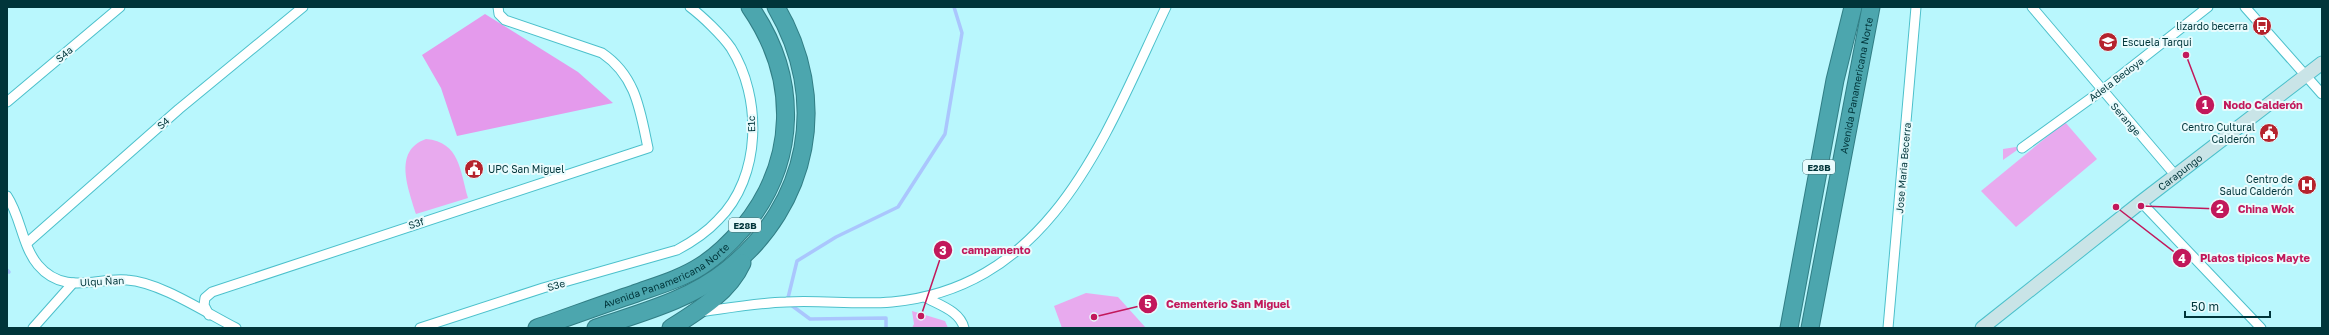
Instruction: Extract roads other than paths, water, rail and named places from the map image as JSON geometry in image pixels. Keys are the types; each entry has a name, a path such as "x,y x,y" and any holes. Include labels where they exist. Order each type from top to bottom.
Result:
{"highway":[{"name":"Avenida Panamericana Norte","path":"537,328 649,289 700,267 731,242 762,202 777,168 787,117 783,83 774,49 750,7"},
{"name":"Avenida Panamericana Norte","path":"596,328 689,293 726,271 747,251 780,210 790,192 802,156 806,133 807,99 803,75 790,32 776,7"},
{"name":"Avenida Panamericana Norte","path":"1789,328 1835,80 1853,7"},
{"name":"Avenida Panamericana Norte","path":"1810,328 1872,7"},
{"path":"672,328 695,313 728,285 738,271 747,251"}],"street":[{"name":"S4a","path":"7,102 120,7"},
{"name":"S4","path":"27,243 179,108 303,7"},
{"name":"S3f","path":"209,315 204,305 205,298 212,292 648,148 639,106 627,77 616,63 602,53 505,20 499,14 498,7"},
{"name":"E1c","path":"690,7 730,46 743,71 749,91 752,132 746,172 736,196 719,220 692,242"},
{"path":"695,313 748,304 787,302 877,303 926,297 968,283 1022,248 1066,200 1101,144 1166,7"},
{"name":"Jose Maria Becerra","path":"1888,328 1916,7"},
{"name":"Serange","path":"2032,7 2101,90 2176,176"},
{"name":"Adela Bedoya","path":"2022,148 2101,90 2208,7"},
{"path":"2245,7 2322,94"},
{"name":"Carapungo","path":"1982,328 2141,202 2322,63"},
{"name":"Ulqu Ñan","path":"7,196 38,265 51,277 72,283 127,280 159,288 236,328"},
{"path":"2141,202 2261,328"},
{"name":"S3e","path":"421,328 543,288 677,250 692,242"},
{"path":"32,328 72,283"},
{"path":"926,297 954,312 962,321 964,328"}],"waterway":[{"path":"886,328 886,318 810,319 787,302 797,261 836,237 898,207 945,134 962,33 954,7"}],"place":[{"name":"lizardo becerra","path":"2262,26"},
{"name":"Escuela Tarqui","path":"2108,42"},
{"name":"Nodo Calderón","path":"2186,55"},
{"name":"Centro Cultural Calderón","path":"2269,133"},
{"name":"UPC San Miguel","path":"474,169"},
{"name":"Centro de Salud Calderón","path":"2307,185"},
{"name":"China Wok","path":"2141,206"},
{"name":"Platos tipicos Mayte","path":"2116,207"},
{"name":"campamento","path":"921,316"},
{"name":"Cementerio San Miguel","path":"1094,317"}]}
